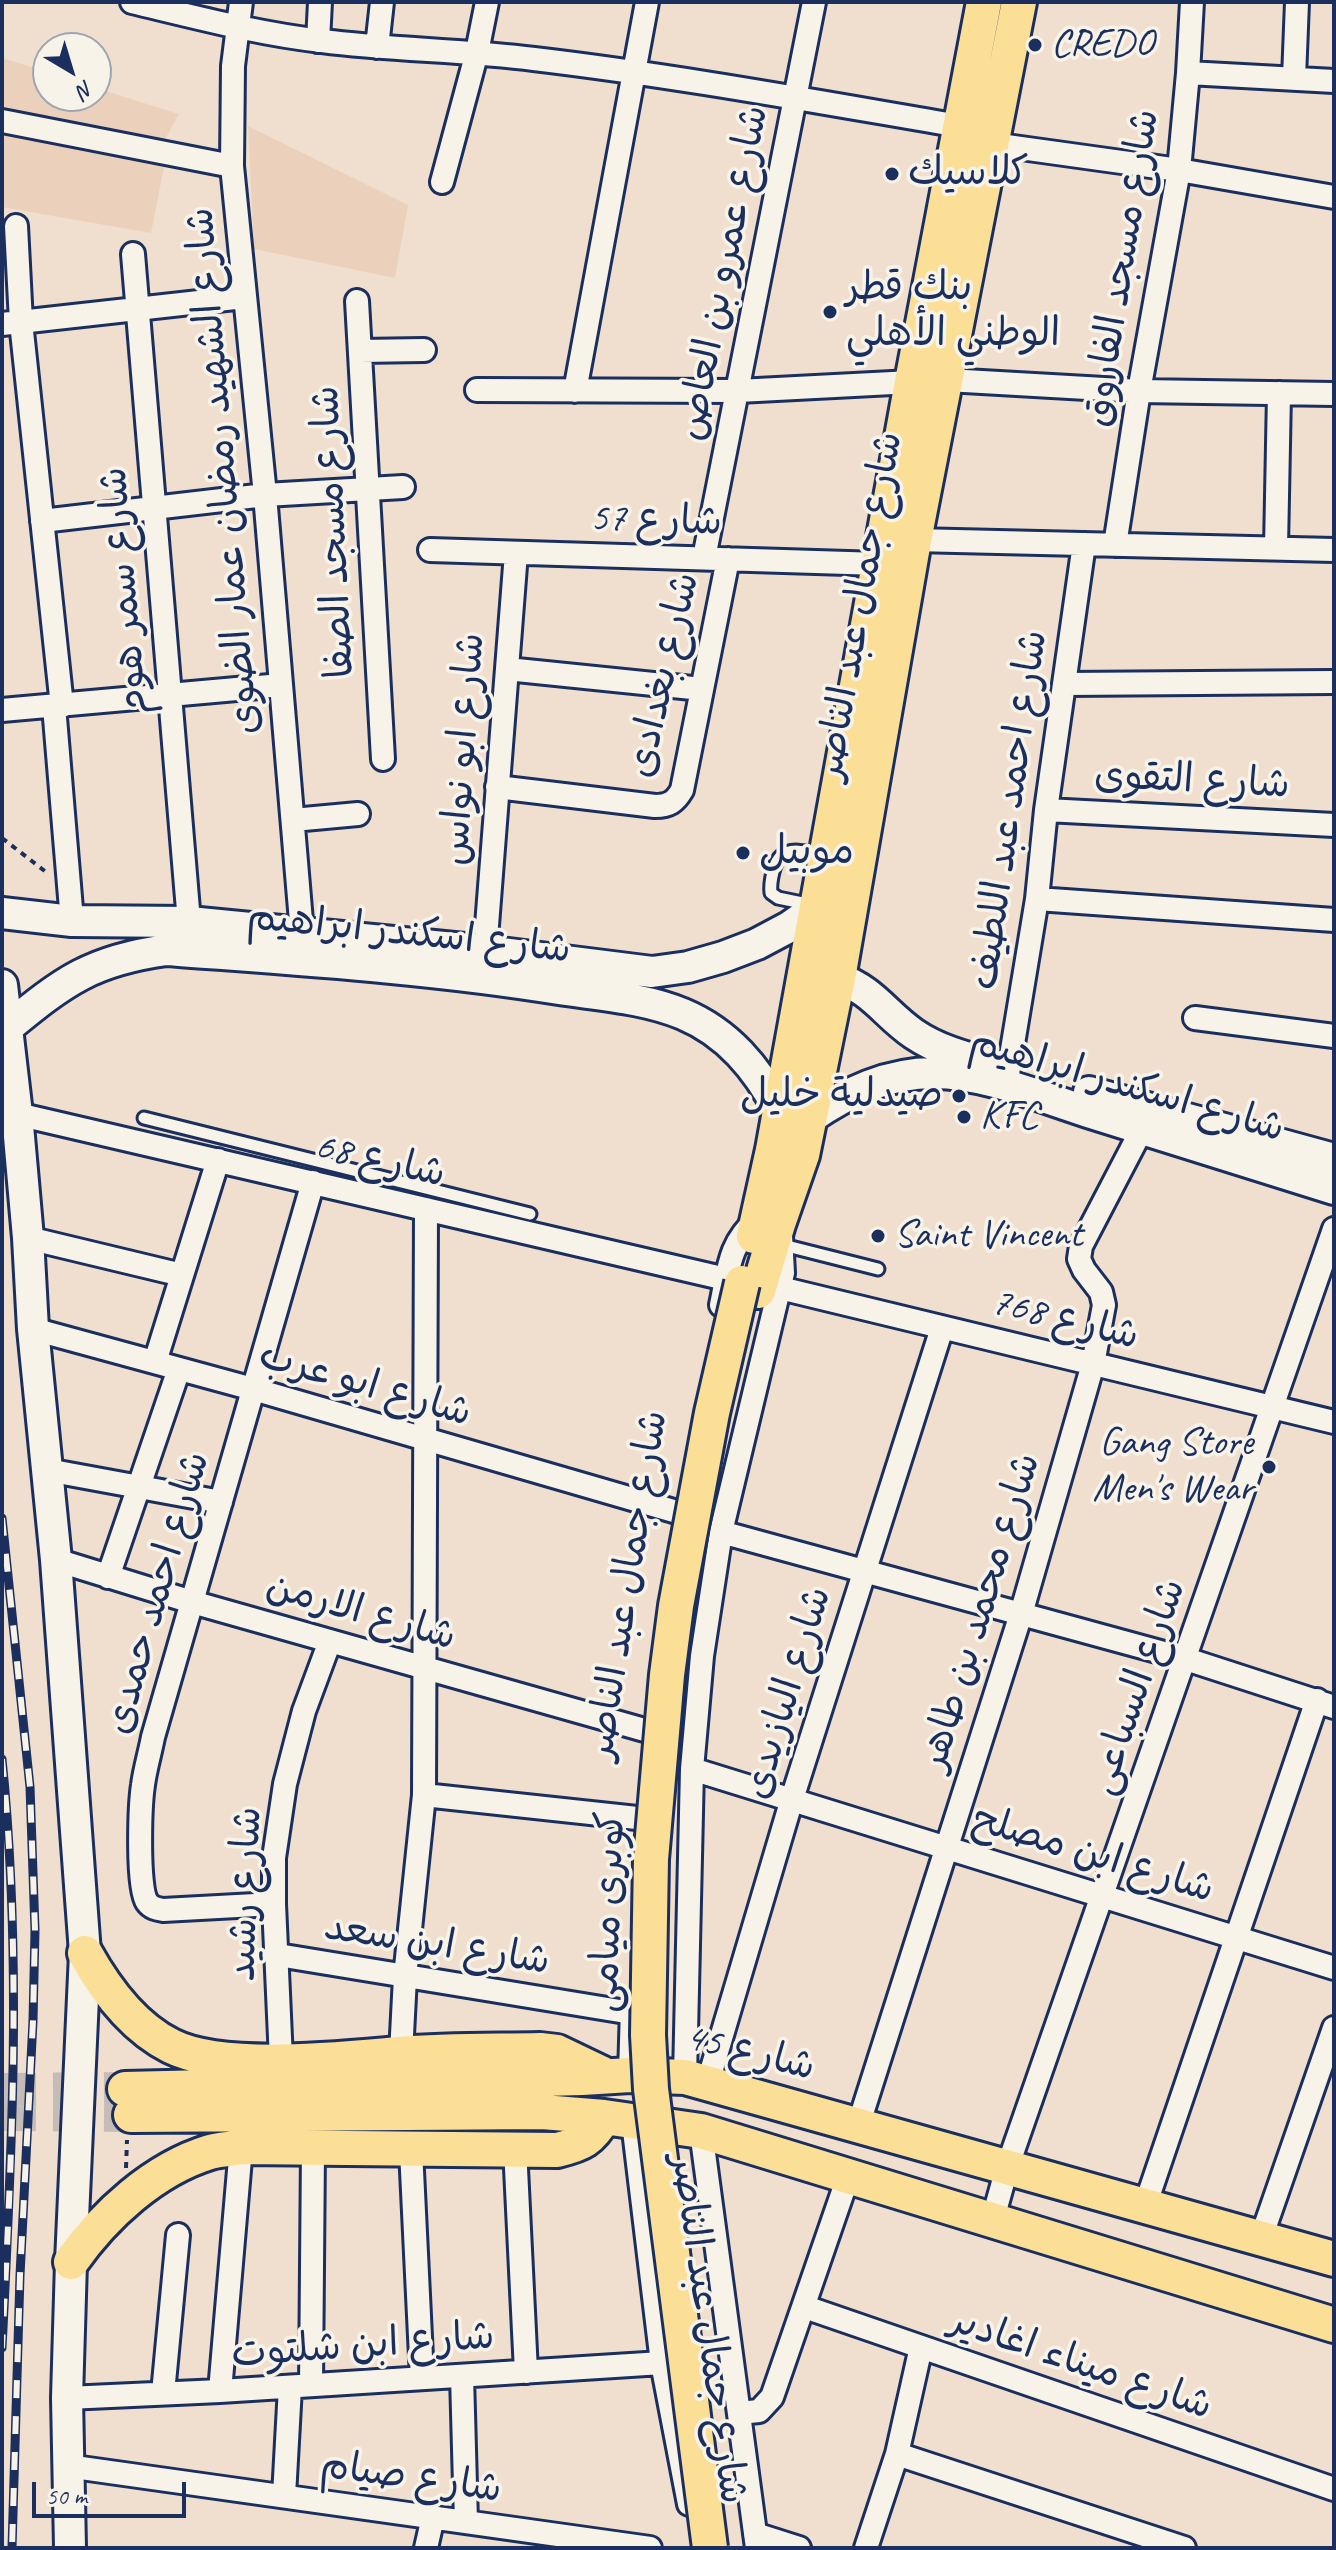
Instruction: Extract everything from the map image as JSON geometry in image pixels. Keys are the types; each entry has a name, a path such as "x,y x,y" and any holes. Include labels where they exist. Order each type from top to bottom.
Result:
{"main road":[{"name":"شارع جمال عبد الناصر","path":"752,1285 802,1155 795,1114 819,906 912,382 984,2"},
{"name":"شارع جمال عبد الناصر","path":"795,1114 838,978 914,540 1019,2"},
{"name":"كوبرى ميامى","path":"748,2543 669,2089 665,2036 666,1859 690,1607 752,1285"},
{"name":"كوبرى ميامى","path":"710,2548 651,2089 648,2035 651,1859 676,1606 712,1413 752,1285"},
{"path":"85,1953 100,1981 148,2031 171,2046 201,2057 234,2061 540,2050 557,2052 620,2076"},
{"name":"شارع 45","path":"1334,2259 696,2079 620,2076 128,2102 542,2112 701,2131 1334,2325"},
{"path":"71,2262 90,2235 112,2213 165,2173 213,2151 241,2147 557,2150 578,2145 618,2119"}],"street":[{"name":"شارع الشهيد رمضان عمار الضوى","path":"241,2 233,66 232,166 265,495 302,933"},
{"path":"318,41 320,2"},
{"path":"377,47 382,2"},
{"path":"442,182 477,52 487,2"},
{"path":"575,391 647,2"},
{"name":"شارع عمرو بن العاص","path":"704,558 814,2"},
{"name":"شارع مسجد الفاروق","path":"1115,545 1179,170 1192,2"},
{"path":"1294,78 1297,2"},
{"path":"143,3 237,26 318,41 477,52 634,71 960,126"},
{"path":"1188,73 1334,81"},
{"path":"2,121 232,166"},
{"path":"992,144 1179,170 1334,197"},
{"path":"16,226 11,323 42,521 72,921"},
{"name":"شارع سمر هوم","path":"133,254 170,695 174,931"},
{"path":"11,323 244,297"},
{"name":"شارع مسجد الصفا","path":"357,301 383,759"},
{"path":"360,351 424,350"},
{"path":"947,380 1139,391 1334,394"},
{"path":"477,390 738,391 912,382"},
{"path":"1276,548 1279,393"},
{"path":"42,521 265,495 403,487"},
{"path":"914,540 1334,550"},
{"name":"شارع احمد عبد اللطيف","path":"1007,1077 1037,899 1046,810 1084,544"},
{"name":"شارع 57","path":"430,550 880,564"},
{"name":"شارع ابو نواس","path":"485,951 516,553"},
{"name":"شارع بغدادى","path":"497,787 666,806 676,800 682,790 728,559"},
{"path":"507,669 702,689"},
{"path":"1065,684 1334,682"},
{"path":"2,710 281,685"},
{"name":"شارع التقوى","path":"1046,810 1334,825"},
{"path":"293,820 358,814"},
{"path":"1037,899 1334,920"},
{"name":"شارع اسكندر ابراهيم","path":"7,1028 66,982 98,965 131,955 174,931 302,933 652,972 723,957 757,944 819,906"},
{"name":"شارع اسكندر ابراهيم","path":"2,913 174,931 650,1004 683,1014 714,1030 741,1052 795,1114 869,1084 902,1075 936,1073 1007,1077 1334,1159"},
{"name":"شارع اسكندر ابراهيم","path":"838,978 864,989 899,1022 930,1044 1007,1077 1142,1129 1334,1189"},
{"path":"2,985 17,1114 33,1329 56,1560 85,1953 67,2398 70,2548"},
{"path":"1195,1018 1334,1036"},
{"name":"شارع 68","path":"17,1114 230,1155 313,1182 426,1209 460,1207 752,1285"},
{"name":"شارع محمد بن طاهر","path":"858,2126 1021,1614 1093,1364 1104,1305 1101,1292 1079,1259 1081,1246 1142,1129"},
{"path":"155,1362 182,1275 230,1155"},
{"name":"شارع احمد حمدى","path":"274,1904 155,1909 143,1894 140,1839 143,1786 153,1737 313,1182"},
{"path":"401,2054 405,1977 424,1795 426,1209"},
{"name":"شارع السباعى","path":"992,2222 1007,2168 1334,1229"},
{"path":"28,1238 182,1275"},
{"name":"شارع 768","path":"752,1285 1334,1422"},
{"name":"شارع جمال عبد الناصر","path":"620,2076 632,2013 637,1818 677,1512 752,1285"},
{"name":"شارع جمال عبد الناصر","path":"696,2079 692,1769 702,1656 752,1285"},
{"name":"شارع اليازيدى","path":"696,2079 792,1799 942,1328"},
{"name":"شارع ابو عرب","path":"33,1329 253,1389 677,1512"},
{"path":"108,1577 179,1369"},
{"path":"47,1470 221,1502"},
{"path":"721,1532 1186,1659 1325,1703 1235,1937 1145,2206"},
{"name":"شارع الارمن","path":"56,1560 192,1602 648,1731"},
{"name":"شارع رشيد","path":"281,2060 274,1858 285,1784 304,1711 330,1641"},
{"name":"شارع ابن مصلح","path":"692,1769 1334,1968"},
{"path":"424,1795 637,1818"},
{"name":"شارع ابن سعد","path":"278,1955 632,2013"},
{"path":"1261,2238 1334,2028"},
{"name":"شارع جمال عبد الناصر","path":"618,2119 697,2548"},
{"name":"شارع جمال عبد الناصر","path":"701,2131 739,2413 748,2543"},
{"path":"220,2391 241,2147"},
{"path":"515,2148 526,2372"},
{"path":"284,2496 301,2386 313,2149"},
{"path":"411,2150 422,2378"},
{"path":"739,2413 759,2411 772,2397 848,2177"},
{"path":"163,2393 178,2235"},
{"name":"شارع ميناء اغادير","path":"805,2307 1334,2489"},
{"path":"866,2548 897,2454 921,2347"},
{"name":"شارع ابن شلتوت","path":"67,2398 662,2363"},
{"path":"462,2376 466,2522"},
{"path":"897,2454 1184,2548"},
{"name":"شارع صيام","path":"67,2466 433,2517 582,2544 650,2548"},
{"path":"426,2548 433,2517"},
{"path":"748,2543 799,2548"}],"lane":[{"path":"819,906 778,898 771,893 770,886 776,862 782,854 789,851 828,854"},
{"path":"144,1118 230,1155 460,1207 530,1214"},
{"path":"773,1229 878,1269"}],"path":[{"path":"2,838 42,869 69,884"}],"shaded area":[{"path":"2,58 32,67 32,112 112,112 112,93 179,114 163,143 2,106"},
{"path":"248,126 408,205 395,278 254,249"},
{"path":"2,129 164,167 151,233 2,207"}],"tunnel":[{"path":"2,2090 125,2089"},
{"path":"2,2114 131,2115"}],"railway":[{"path":"2,1518 30,1787 35,1930 12,2548"},
{"path":"2,1759 12,1906 13,1980 12,2127 2,2348"}],"place":[{"name":"CREDO","path":"1035,45"},
{"name":"كلاسيك","path":"892,174"},
{"name":"بنك قطر الوطني الأهلي","path":"830,312"},
{"name":"موبيل","path":"743,853"},
{"name":"صيدلية خليل","path":"959,1096"},
{"name":"KFC","path":"964,1117"},
{"name":"Saint Vincent","path":"878,1236"},
{"name":"Gang Store Men's Wear","path":"1269,1467"}]}
